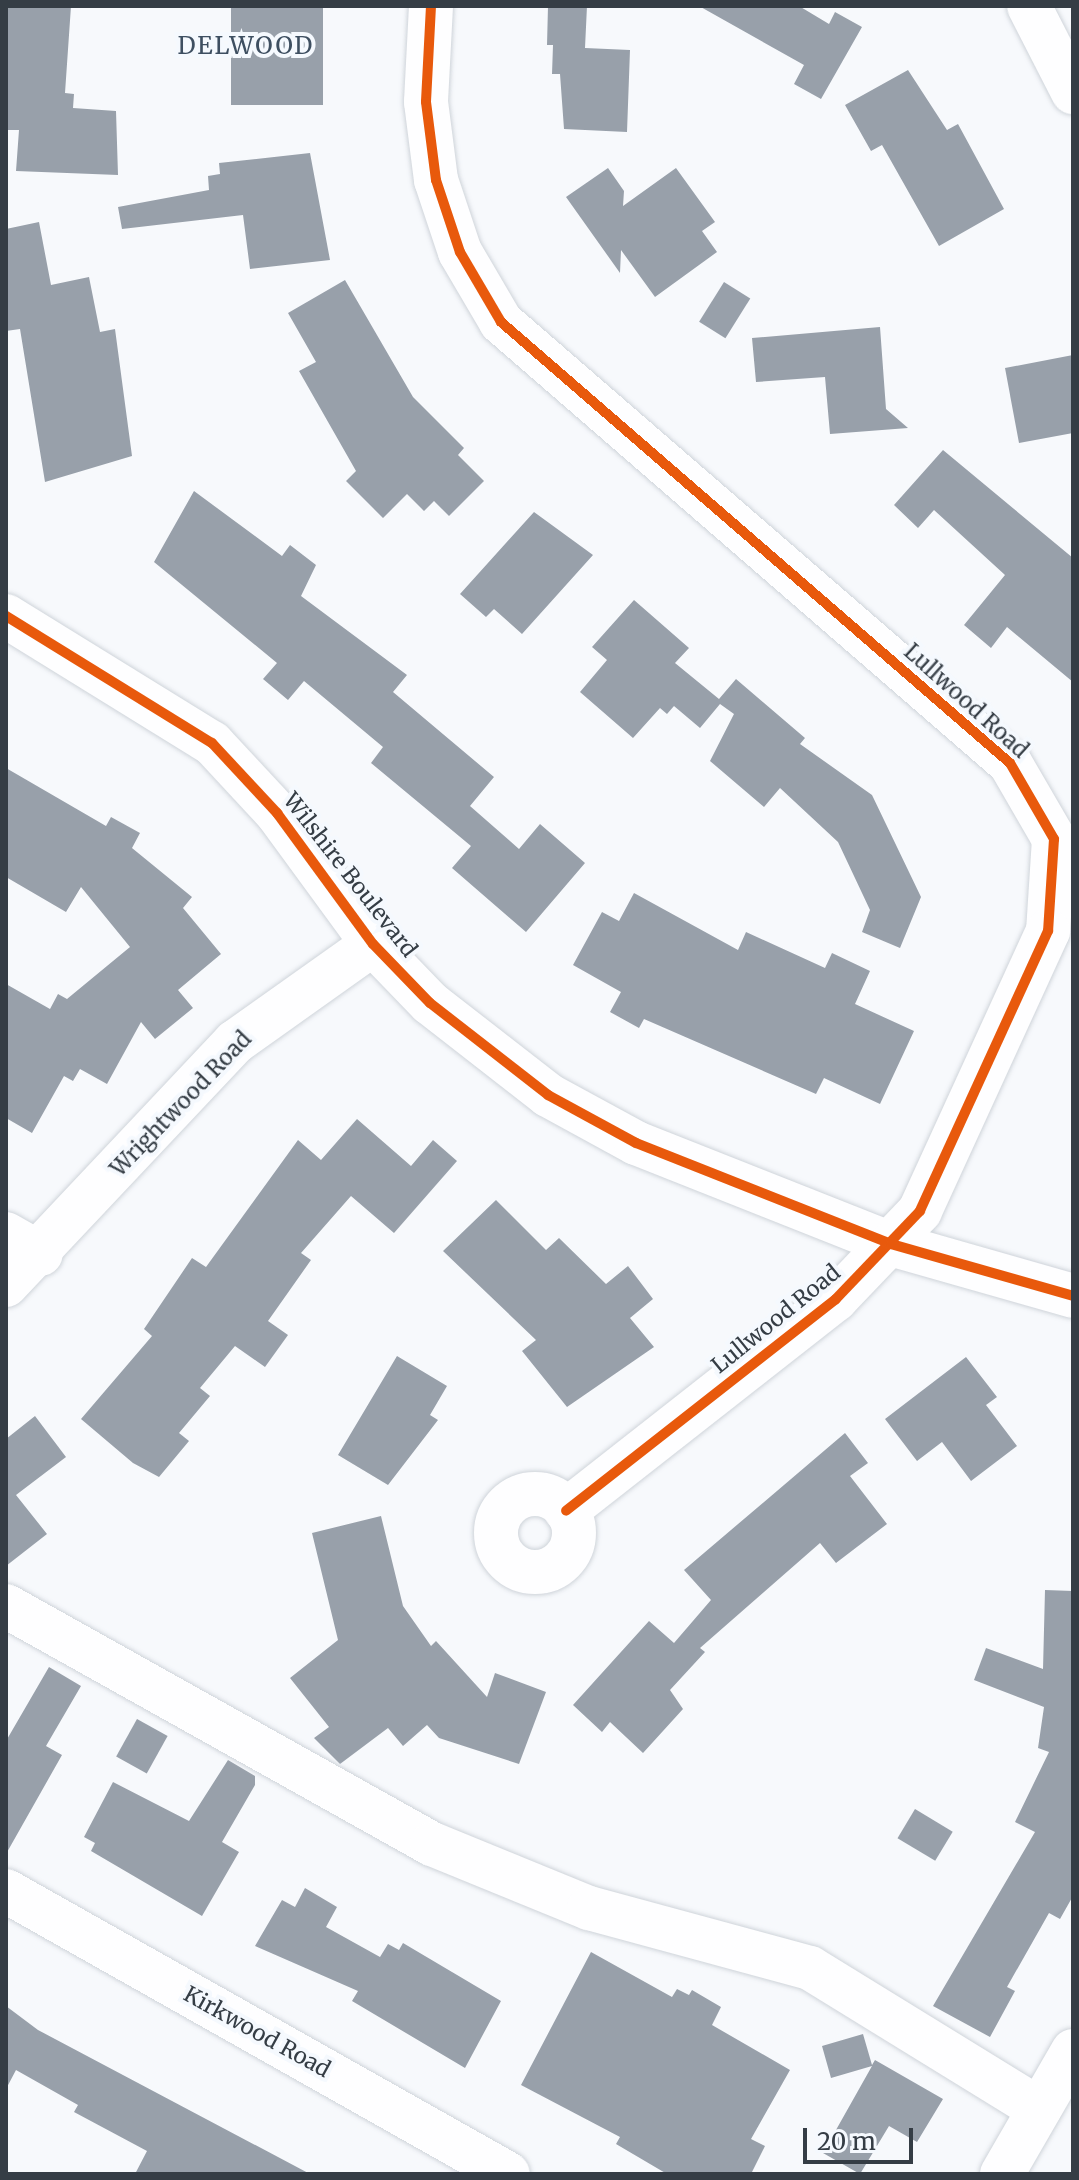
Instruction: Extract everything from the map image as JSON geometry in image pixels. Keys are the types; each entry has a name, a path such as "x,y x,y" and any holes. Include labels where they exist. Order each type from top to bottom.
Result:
{"street":[{"name":"Lullwood Road","path":"431,6 426,102 436,180 466,264 501,322 1010,763 1054,839 1048,931 920,1211 836,1299 566,1511"},
{"path":"1029,6 1073,92"},
{"name":"Wilshire Boulevard","path":"6,616 212,743 277,813 373,944 430,1003 548,1095 636,1143 891,1244 1073,1296"},
{"name":"Wrightwood Road","path":"6,1285 24,1244 235,1042 373,944"},
{"path":"6,1606 432,1844 589,1908 810,1968 1039,2109"},
{"name":"Kirkwood Road","path":"6,1891 508,2174"},
{"path":"1002,2174 1073,2051"}],"building":[{"path":"7,6 71,6 65,93 74,94 73,108 116,111 118,175 16,171 19,130 6,130"},
{"path":"231,6 323,6 323,105 231,105"},
{"path":"548,6 587,6 585,48 630,50 627,132 564,129 560,74 552,74 553,45 547,45"},
{"path":"699,6 799,6 829,24 835,12 862,27 821,99 794,84 804,65"},
{"path":"908,70 947,130 958,124 1004,209 939,246 882,145 871,151 845,105"},
{"path":"310,153 330,260 250,269 243,215 122,229 118,207 209,190 208,176 220,174 219,163"},
{"path":"608,168 624,191 623,206 676,168 715,222 702,231 717,252 655,297 621,250 620,273 566,197"},
{"path":"39,222 51,285 89,277 100,332 115,329 132,456 45,482 20,329 6,331 6,229"},
{"path":"345,280 413,397 464,448 458,455 484,481 449,516 434,501 424,511 407,494 383,518 346,481 356,471 299,371 316,362 288,313"},
{"path":"724,282 750,298 725,338 699,322"},
{"path":"880,327 886,409 908,428 830,434 825,377 756,382 752,338"},
{"path":"1073,355 1073,433 1019,443 1005,368"},
{"path":"943,450 1073,558 1073,682 1007,627 991,648 964,625 1005,575 934,510 918,528 894,505"},
{"path":"194,491 282,556 290,545 316,565 301,596 407,675 393,692 494,777 470,806 519,849 540,824 585,863 526,932 452,868 471,846 371,763 383,747 304,681 288,700 263,679 277,663 154,562"},
{"path":"534,512 593,555 522,634 494,609 486,617 460,594"},
{"path":"634,600 689,648 675,663 719,699 736,679 805,738 800,744 872,795 921,897 900,948 862,932 870,910 838,842 780,788 764,807 710,761 734,714 720,704 700,728 674,706 667,714 660,708 633,738 580,692 607,660 592,647"},
{"path":"6,768 106,826 111,817 140,833 132,848 192,897 183,908 221,954 178,990 193,1008 155,1039 141,1022 107,1084 80,1069 73,1081 64,1076 32,1133 6,1118 6,984 50,1009 58,994 67,999 130,947 81,887 66,912 6,877"},
{"path":"634,893 738,950 746,932 825,968 832,953 870,971 855,1004 914,1031 880,1104 824,1078 816,1094 644,1019 639,1028 610,1012 621,992 573,965 602,912 619,921"},
{"path":"357,1119 411,1166 433,1140 457,1161 394,1233 351,1196 301,1253 311,1260 268,1321 288,1335 265,1367 235,1346 200,1388 210,1396 179,1433 189,1441 159,1477 133,1463 81,1419 152,1336 144,1329 192,1258 206,1267 298,1140 321,1160"},
{"path":"496,1200 546,1250 559,1238 606,1284 628,1266 653,1299 630,1318 654,1347 567,1407 522,1351 536,1340 443,1251"},
{"path":"397,1356 447,1386 430,1415 438,1420 388,1485 338,1455"},
{"path":"966,1357 997,1397 986,1405 1017,1446 971,1481 942,1442 917,1461 885,1419"},
{"path":"35,1416 66,1457 16,1495 47,1534 6,1566 6,1439"},
{"path":"845,1433 868,1463 850,1476 887,1524 836,1563 820,1543 700,1648 705,1652 670,1690 683,1709 643,1753 610,1722 602,1732 573,1705 649,1621 674,1643 711,1600 684,1570"},
{"path":"381,1516 403,1606 431,1646 436,1641 487,1697 495,1673 546,1692 519,1764 439,1738 427,1725 403,1746 388,1728 340,1764 314,1738 329,1727 290,1678 338,1640 312,1533"},
{"path":"1045,1590 1073,1591 1073,1896 1060,1919 1049,1913 1007,1987 1015,1991 990,2037 933,2006 1035,1832 1015,1822 1049,1752 1038,1748 1044,1707 974,1680 986,1648 1043,1669"},
{"path":"49,1667 81,1686 46,1746 62,1755 6,1854 6,1741"},
{"path":"137,1719 168,1736 147,1774 116,1757"},
{"path":"228,1760 255,1776 255,1785 222,1842 239,1852 202,1916 91,1851 95,1843 84,1837 113,1782 189,1821"},
{"path":"915,1809 953,1832 935,1861 897,1838"},
{"path":"305,1888 337,1907 326,1927 380,1957 388,1944 399,1950 403,1943 501,2001 465,2068 352,2001 358,1991 255,1946 282,1900 295,1907"},
{"path":"591,1952 672,1997 677,1989 689,1995 692,1990 721,2007 712,2025 790,2070 751,2139 765,2146 751,2174 667,2174 616,2144 620,2137 521,2085"},
{"path":"6,2006 38,2030 310,2174 135,2174 147,2151 74,2112 78,2105 16,2070 6,2089"},
{"path":"863,2034 872,2065 875,2060 943,2099 917,2142 889,2126 860,2174 823,2153 872,2066 831,2078 822,2046"}],"cycle path":[{"path":"431,6 426,102 436,180 460,252 501,322 1010,763 1054,839 1048,931 920,1211 836,1299 566,1511"},
{"path":"6,616 212,743 277,813 373,944 430,1003 548,1095 636,1143 891,1244 1073,1296"}],"district":[{"name":"DELWOOD","path":"246,46"}]}
